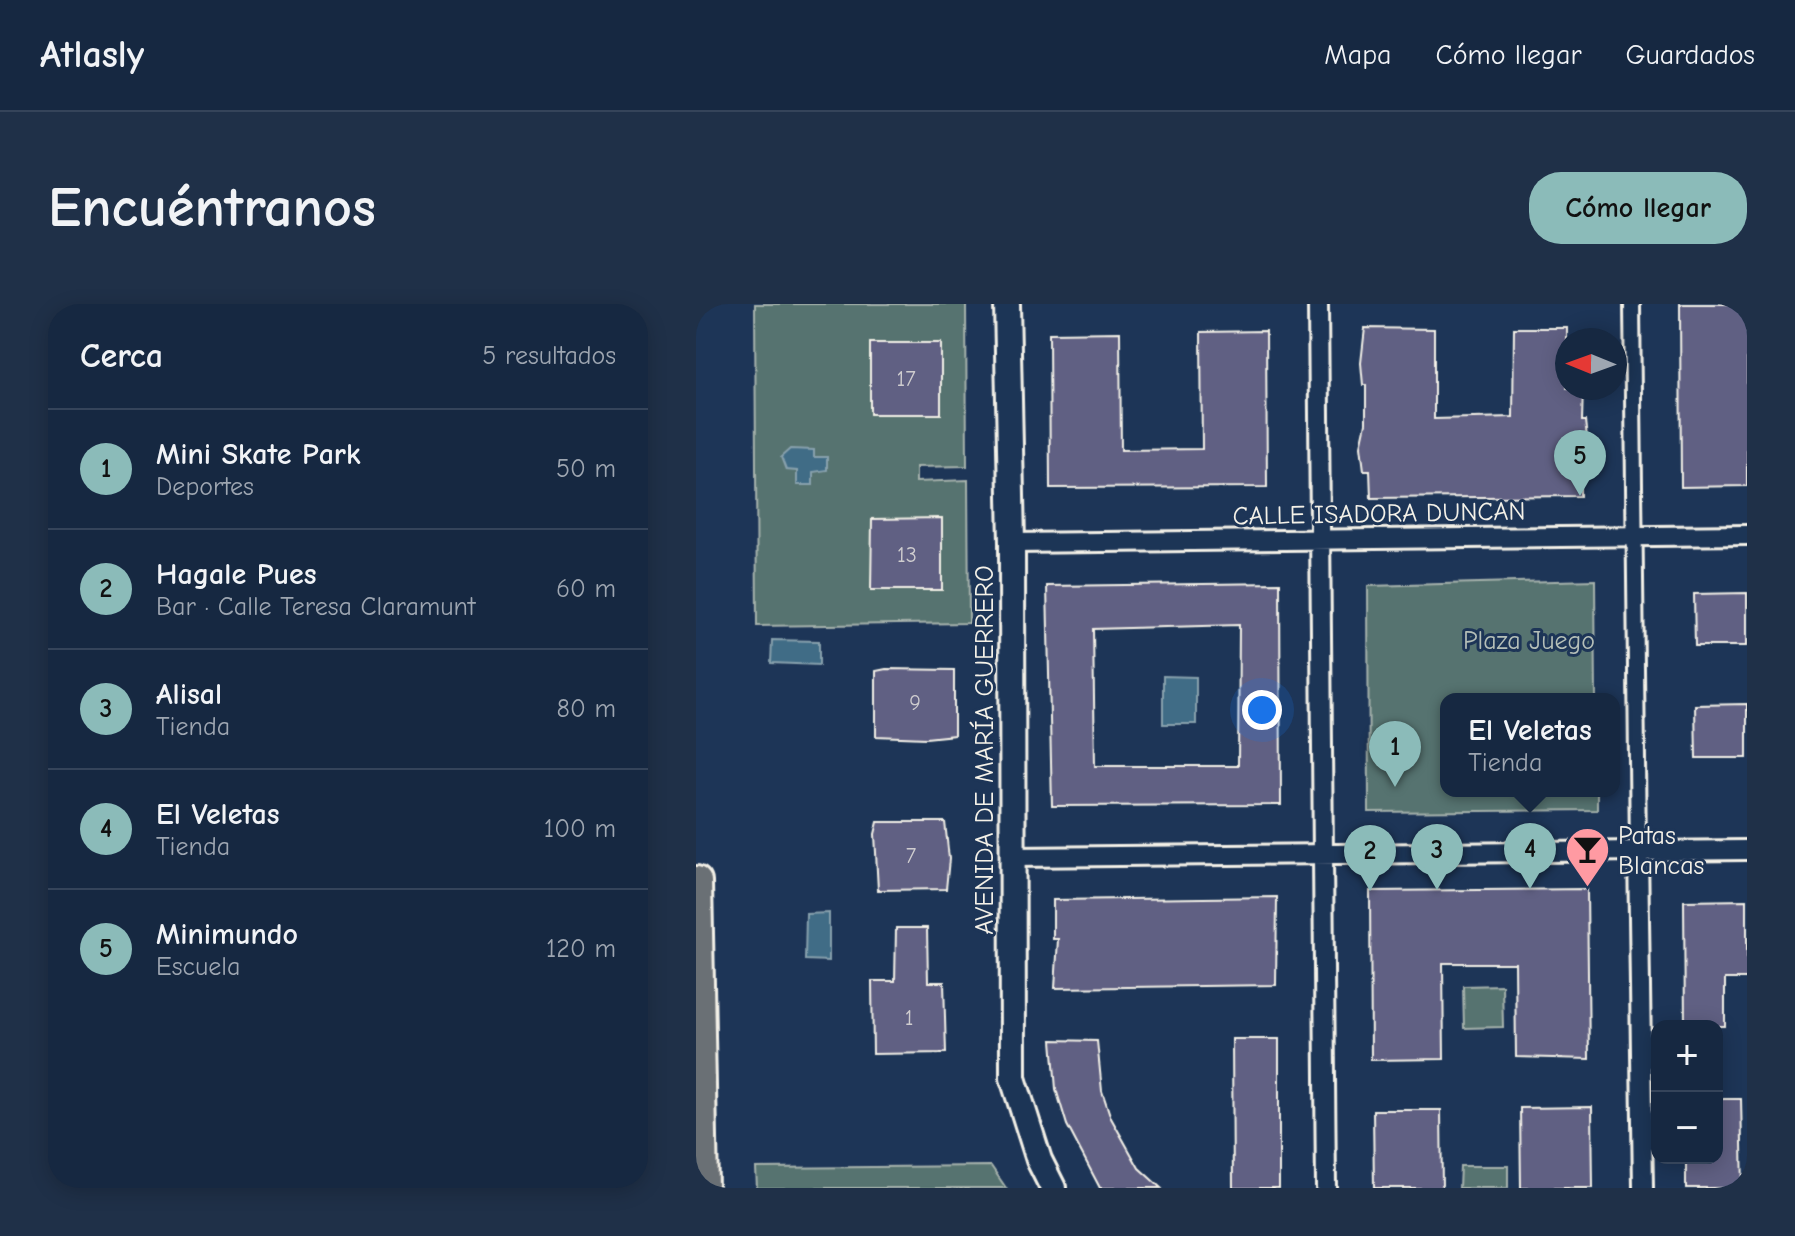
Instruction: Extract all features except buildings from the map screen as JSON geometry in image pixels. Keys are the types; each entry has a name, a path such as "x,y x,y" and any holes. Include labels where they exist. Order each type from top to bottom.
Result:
{"main road":[{"path":"696,882 704,1179"}],"street":[{"name":"AVENIDA DE MARÍA GUERRERO","path":"1007,304 1012,543 1013,1078 1039,1160 1053,1188"},
{"path":"1318,304 1326,1188"},
{"path":"1632,304 1643,1188"},
{"name":"CALLE ISADORA DUNCAN","path":"1012,543 1747,535"},
{"path":"1012,857 1747,850"}],"green space":[{"path":"755,304 966,304 967,466 916,467 916,482 968,480 969,623 757,626"},
{"name":"Plaza Juego","path":"1595,580 1596,693 1440,693 1440,797 1597,797 1597,810 1369,812 1368,586"},
{"path":"1502,985 1503,1027 1464,1028 1463,986"},
{"path":"991,1166 1006,1188 757,1188 756,1168"},
{"path":"1460,1166 1508,1166 1508,1188 1459,1188"}],"water":[{"path":"790,449 814,450 814,457 827,457 827,470 813,472 813,485 797,485 797,471 786,470 781,457"},
{"path":"772,640 819,641 819,665 771,663"},
{"path":"1163,676 1196,677 1196,724 1163,724"},
{"path":"829,913 829,961 805,960 806,914"}],"place":[{"name":"Minimundo","path":"1580,496"},
{"name":"Mini Skate Park","path":"1395,787"},
{"name":"El Veletas","path":"1530,889"},
{"name":"Patas Blancas","path":"1587,889"},
{"name":"Alisal","path":"1437,890"},
{"name":"Hagale Pues","path":"1370,891"}]}
